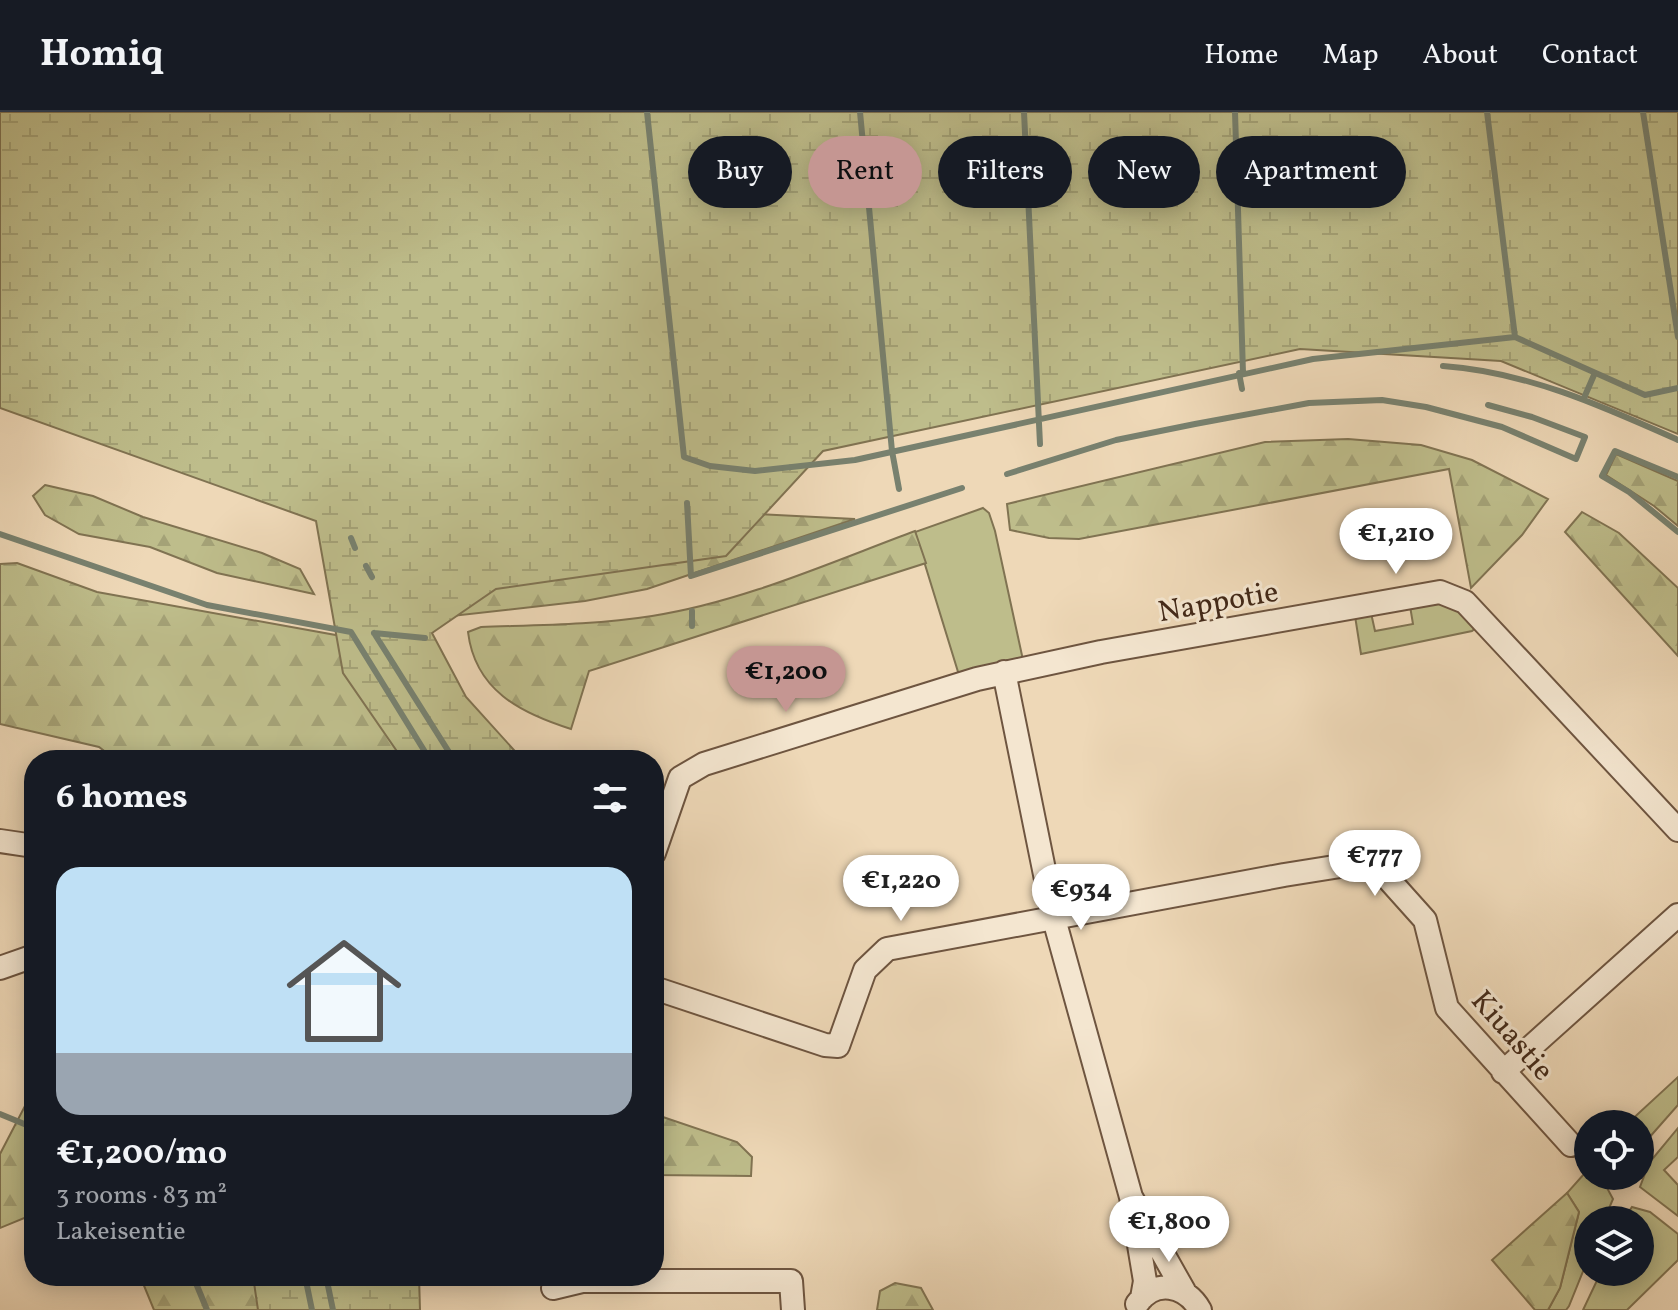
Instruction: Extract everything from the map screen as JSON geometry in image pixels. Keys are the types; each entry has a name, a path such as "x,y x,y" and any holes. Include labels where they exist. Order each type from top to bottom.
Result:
{"street":[{"name":"Nappotie","path":"664,822 680,778 691,770 1004,672 1440,592 1465,602 1678,830"},
{"path":"1004,672 1054,919 1131,1197 1145,1281 1138,1304"},
{"path":"0,841 8,839 24,843"},
{"name":"Kiuastie","path":"1054,919 1284,875 1353,864 1367,865 1382,872 1425,920 1447,1008 1571,1145"},
{"path":"1503,1072 1678,915"},
{"path":"664,991 825,1045 838,1046 865,970 887,949 1054,919"},
{"path":"0,968 24,960"},
{"path":"1131,1197 1184,1291 1200,1310"},
{"path":"664,1281 791,1281 793,1310"},
{"path":"1138,1304 1162,1287 1184,1291"}],"green space":[{"path":"0,112 1678,112 1678,434 1501,361 1300,349 823,451 726,556 496,589 432,633 466,697 514,750 396,750 343,673 316,521 0,408"},
{"path":"1348,439 1421,445 1472,460 1548,499 1522,535 1471,588 1449,469 1079,539 1049,538 1010,530 1007,504 1265,442"},
{"path":"1616,454 1678,481 1678,526 1654,506 1606,475"},
{"path":"45,485 93,496 143,517 262,553 300,569 314,594 217,573 150,547 79,534 45,515 33,496"},
{"path":"983,508 989,513 995,531 1023,660 959,675 915,532"},
{"path":"1582,512 1619,533 1678,588 1678,656 1565,532"},
{"path":"735,513 855,519 647,589 585,601 452,616 415,552"},
{"path":"915,531 926,563 589,671 571,729 534,715 503,696 490,684 472,652 468,632 481,627 609,621 686,610 785,580"},
{"path":"17,563 97,592 341,636 415,750 103,750 0,724 0,564"},
{"path":"1428,602 1452,604 1478,626 1472,631 1361,654 1355,616 1371,613 1375,631 1413,624 1410,606"},
{"path":"1678,1077 1678,1105 1654,1132 1654,1110 1642,1110"},
{"path":"24,1108 24,1218 0,1228 0,1154"},
{"path":"664,1117 737,1142 752,1157 751,1176 664,1175"},
{"path":"1678,1128 1678,1157 1664,1170 1678,1185 1678,1216 1644,1190 1654,1190 1654,1157"},
{"path":"1574,1185 1574,1190 1608,1190 1613,1199 1610,1206 1575,1206 1567,1193"},
{"path":"1567,1193 1575,1206 1574,1232 1560,1288 1548,1310 1535,1310 1492,1260"},
{"path":"1654,1215 1678,1234 1678,1260 1654,1284"},
{"path":"1574,1232 1574,1286 1577,1286 1566,1310 1548,1310 1560,1288"},
{"path":"895,1283 921,1288 933,1310 877,1310 880,1291"},
{"path":"144,1286 298,1286 303,1310 154,1310"},
{"path":"254,1286 419,1286 420,1310 258,1310"},
{"path":"1594,1286 1651,1286 1627,1310 1583,1310"}],"waterway":[{"path":"647,112 684,457 710,466 755,471 855,460 1313,359 1515,337 1645,395 1678,388"},
{"path":"860,112 892,451 899,489"},
{"path":"1024,112 1040,444"},
{"path":"1235,112 1243,373"},
{"path":"1487,112 1515,337"},
{"path":"1643,112 1678,337"},
{"path":"1443,366 1504,375 1564,392 1678,440"},
{"path":"1239,373 1242,389"},
{"path":"1584,398 1594,375"},
{"path":"1007,474 1116,440 1195,424 1309,403 1382,400 1426,407 1502,427 1576,459 1585,437 1488,405"},
{"path":"1678,477 1615,451 1602,476 1629,492 1678,532"},
{"path":"687,503 691,576 962,488"},
{"path":"0,534 207,605 351,632 424,750"},
{"path":"351,538 355,548"},
{"path":"366,566 372,577"},
{"path":"692,611 692,626"},
{"path":"374,633 448,750"},
{"path":"374,633 425,638"},
{"path":"0,1114 24,1124"},
{"path":"197,1286 207,1310"},
{"path":"307,1286 312,1310"},
{"path":"328,1286 333,1310"}]}
